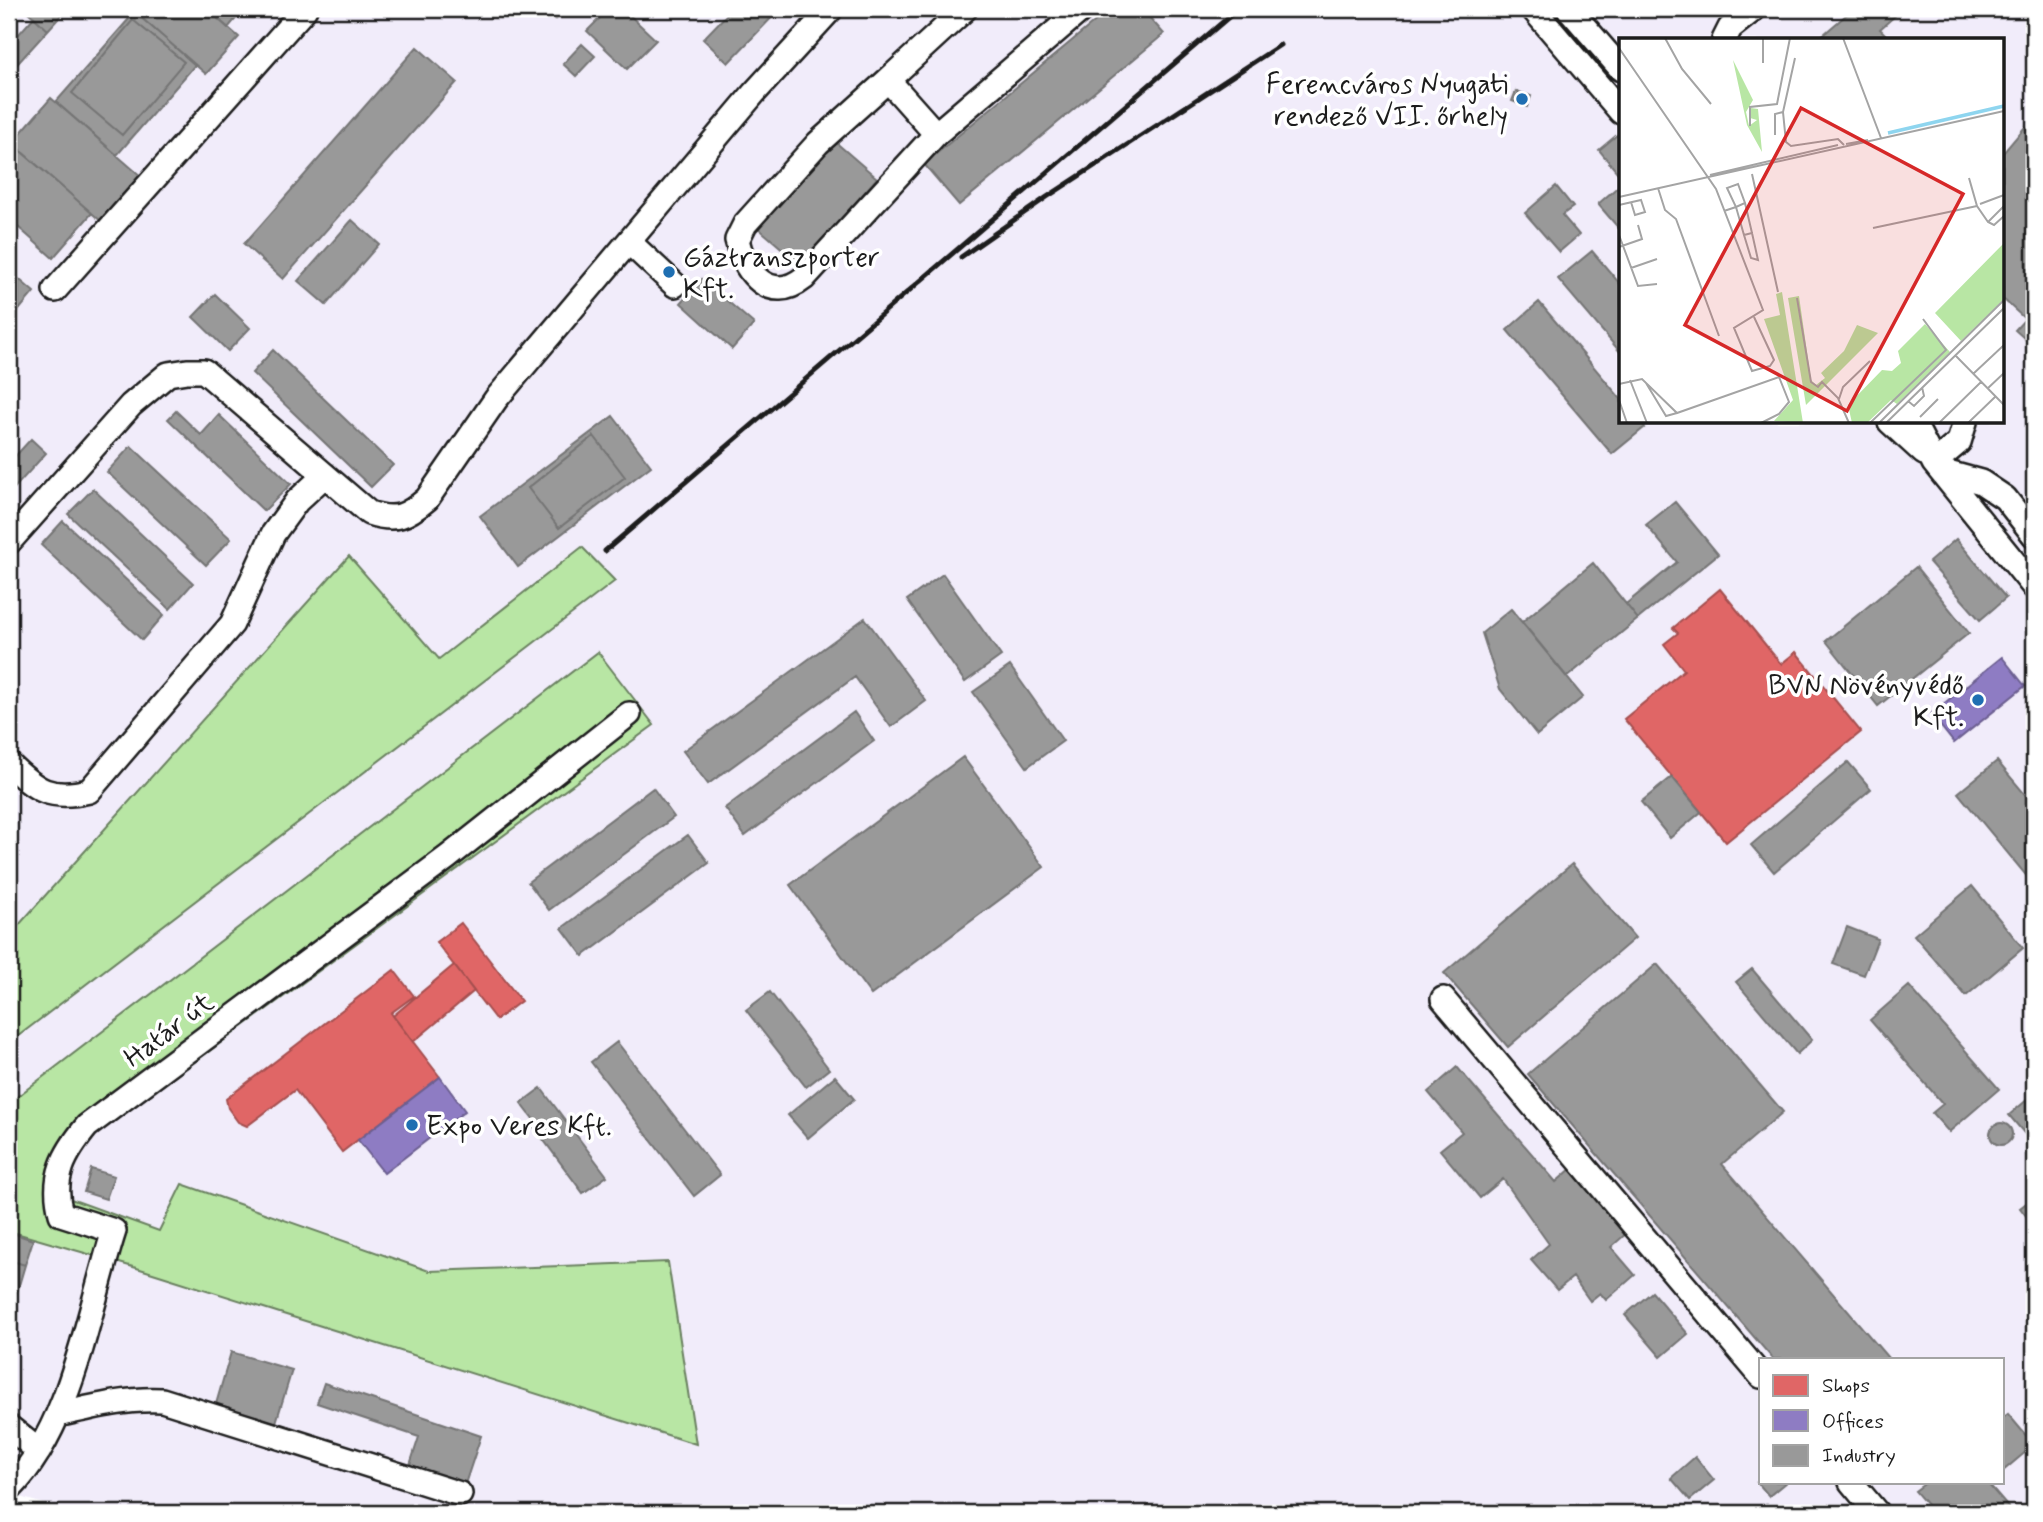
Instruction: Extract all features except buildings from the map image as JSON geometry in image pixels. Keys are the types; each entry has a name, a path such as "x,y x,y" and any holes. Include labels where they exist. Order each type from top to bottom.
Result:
{"street":[{"path":"55,290 305,9"},
{"path":"9,541 131,405 168,374 187,370 204,371 369,513 385,518 399,517 416,509 427,499 495,399 754,93 831,9"},
{"path":"965,9 818,143 745,224 737,240 741,260 760,282 778,290 794,285 804,278 936,134 1082,9"},
{"path":"1532,9 1619,110"},
{"path":"1569,9 1619,67"},
{"path":"1725,38 1730,28 1754,9"},
{"path":"888,80 936,134"},
{"path":"629,242 676,285"},
{"path":"1891,424 1938,467 2034,587"},
{"path":"1914,424 1938,467 1981,482 2005,498 2034,535"},
{"path":"1938,467 1959,442 1964,424"},
{"path":"9,764 32,786 54,795 69,796 89,792 232,624 273,534 297,501 325,475"},
{"name":"Határ út","path":"9,1490 39,1451 58,1415 114,1231 61,1214 56,1198 57,1181 62,1163 79,1136 97,1118 448,857 629,714"},
{"path":"1443,999 1759,1374"},
{"path":"58,1415 96,1406 162,1399 460,1494"},
{"path":"9,1427 39,1451"},
{"path":"1853,1484 1877,1513"}],"shaded area":[{"path":"9,9 2034,9 2034,1513 76,1513 9,1494 9,1231 140,1269 696,1444 668,1262 429,1271 182,1184 159,1231 67,1198 74,1162 91,1138 654,725 598,653 9,1103 9,1043 614,581 582,547 439,660 349,556 9,936"}],"green space":[{"path":"582,547 615,581 9,1043 9,936 349,556 439,659"},
{"path":"598,652 654,725 91,1138 74,1162 68,1198 159,1231 182,1184 429,1271 668,1262 696,1444 140,1269 9,1231 9,1103"}],"railway":[{"path":"605,551 1238,9"},
{"path":"961,257 1047,197 1280,45"}],"place":[{"name":"Ferencváros Nyugati rendező VII. őrhely","path":"1522,99"},
{"name":"Gáztranszporter Kft.","path":"669,272"},
{"name":"BVN Növényvédő Kft.","path":"1978,700"},
{"name":"Expo Veres Kft.","path":"412,1125"}]}
